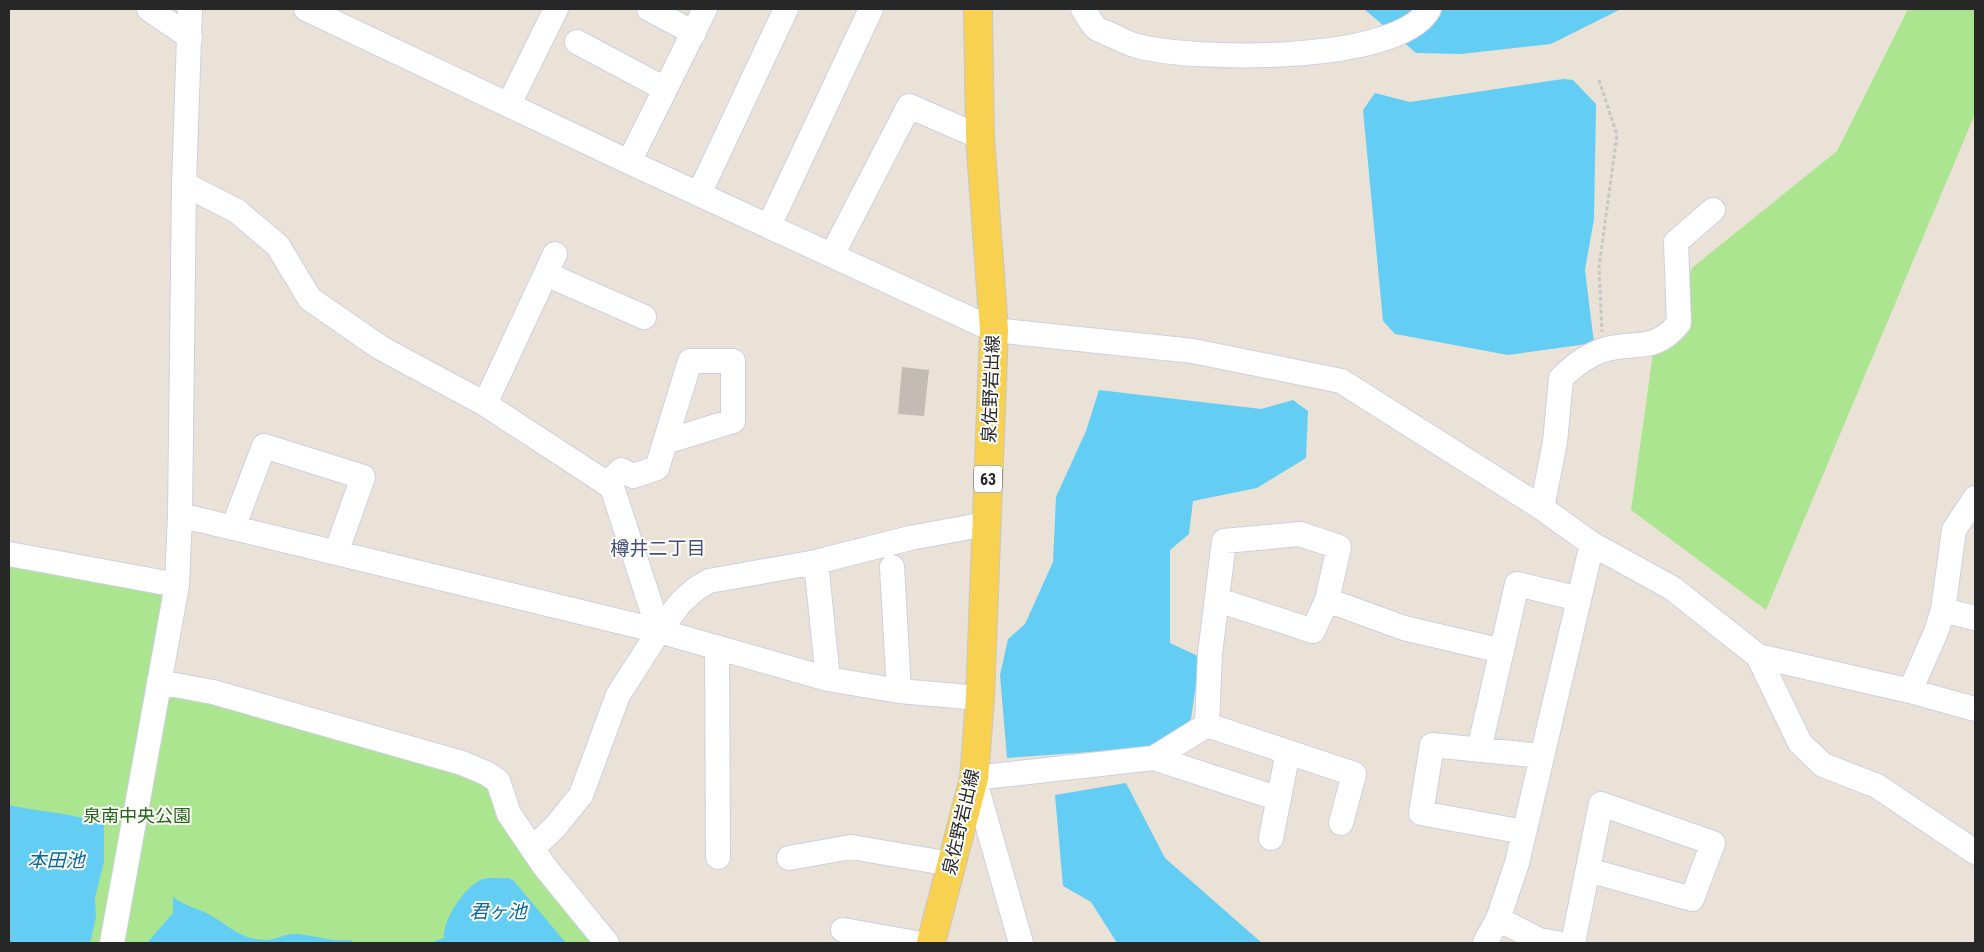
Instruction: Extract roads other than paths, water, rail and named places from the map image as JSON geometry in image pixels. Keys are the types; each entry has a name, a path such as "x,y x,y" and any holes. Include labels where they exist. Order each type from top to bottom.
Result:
{"main road":[{"name":"泉佐野岩出線","path":"931,943 974,778 980,698 994,330 980,137 978,9"}],"street":[{"path":"149,9 190,37"},
{"path":"112,943 177,585 180,515 184,184 190,9"},
{"path":"306,9 629,162 994,330 1193,352 1341,381 1542,508 1592,544 1672,588 1758,656 1910,691 1975,709"},
{"path":"509,104 556,9"},
{"path":"649,9 694,33"},
{"path":"629,162 706,9"},
{"path":"699,194 786,9"},
{"path":"768,226 871,9"},
{"path":"1083,9 1096,28 1137,46 1187,54 1286,56 1368,42 1405,31 1424,17 1429,9"},
{"path":"577,42 665,89"},
{"path":"832,255 909,106 980,137"},
{"path":"184,184 237,211 278,246 310,299 381,348 485,404 612,487 659,631"},
{"path":"1542,508 1554,442 1561,378 1579,361 1603,350 1659,342 1670,334 1680,323 1676,242 1714,210"},
{"path":"485,404 551,264 644,317"},
{"path":"607,484 621,470 633,476 657,468 665,442"},
{"path":"233,528 264,446 362,477 336,553"},
{"path":"1910,691 1936,632 1943,610 1954,530 1975,498"},
{"path":"180,515 659,631 828,678 899,691 980,698"},
{"path":"533,848 555,827 581,795 618,695 659,631 681,602 697,588 709,580 816,562 910,538 986,524"},
{"path":"1207,724 1210,654 1224,541 1300,534 1339,548 1327,600 1313,631 1218,600"},
{"path":"1485,943 1498,919 1516,863 1592,544"},
{"path":"9,554 177,585"},
{"path":"816,562 828,678"},
{"path":"892,567 899,691"},
{"path":"1479,750 1517,584 1579,599"},
{"path":"1327,600 1404,628 1502,651"},
{"path":"1943,610 1975,618"},
{"path":"717,647 718,857"},
{"path":"1758,656 1800,744 1824,765 1877,786 1975,852"},
{"path":"159,682 213,692 462,763 486,773 498,781 509,814 533,848 607,943"},
{"path":"1207,724 1354,774 1341,823"},
{"path":"1154,758 1207,724"},
{"path":"1524,832 1421,813 1432,746 1542,756"},
{"path":"1271,838 1288,752"},
{"path":"1021,943 974,778 1154,758 1279,799"},
{"path":"1573,943 1601,804 1713,843 1692,899 1588,870"},
{"path":"788,858 851,847 951,864"},
{"path":"1498,919 1539,940 1557,943"},
{"path":"843,930 916,943"}],"water":[{"path":"1364,9 1621,9 1551,44 1461,54 1416,53"},
{"path":"1563,79 1573,80 1596,104 1594,219 1585,270 1594,343 1508,355 1395,334 1383,321 1363,110 1375,93 1410,102"},
{"path":"1099,390 1261,409 1293,400 1308,411 1306,458 1257,488 1193,501 1189,534 1170,550 1170,643 1200,657 1191,719 1161,747 1007,758 1000,675 1008,639 1025,624 1053,562 1056,497 1086,431"},
{"path":"1126,783 1165,858 1262,943 1117,943 1091,902 1063,886 1055,795"},
{"name":"本田池","path":"9,805 69,815 104,824 104,861 95,898 96,917 90,943 9,943"},
{"name":"君ヶ池","path":"490,878 508,878 513,880 566,943 429,943 444,938 444,931 451,913 463,895 477,882"},
{"path":"173,896 205,912 241,935 248,937 269,940 294,934 331,940 351,940 353,943 147,943 173,913"}],"district":[{"name":"樽井二丁目","path":"658,548"}],"park label":[{"name":"泉南中央公園","path":"137,816"}]}
